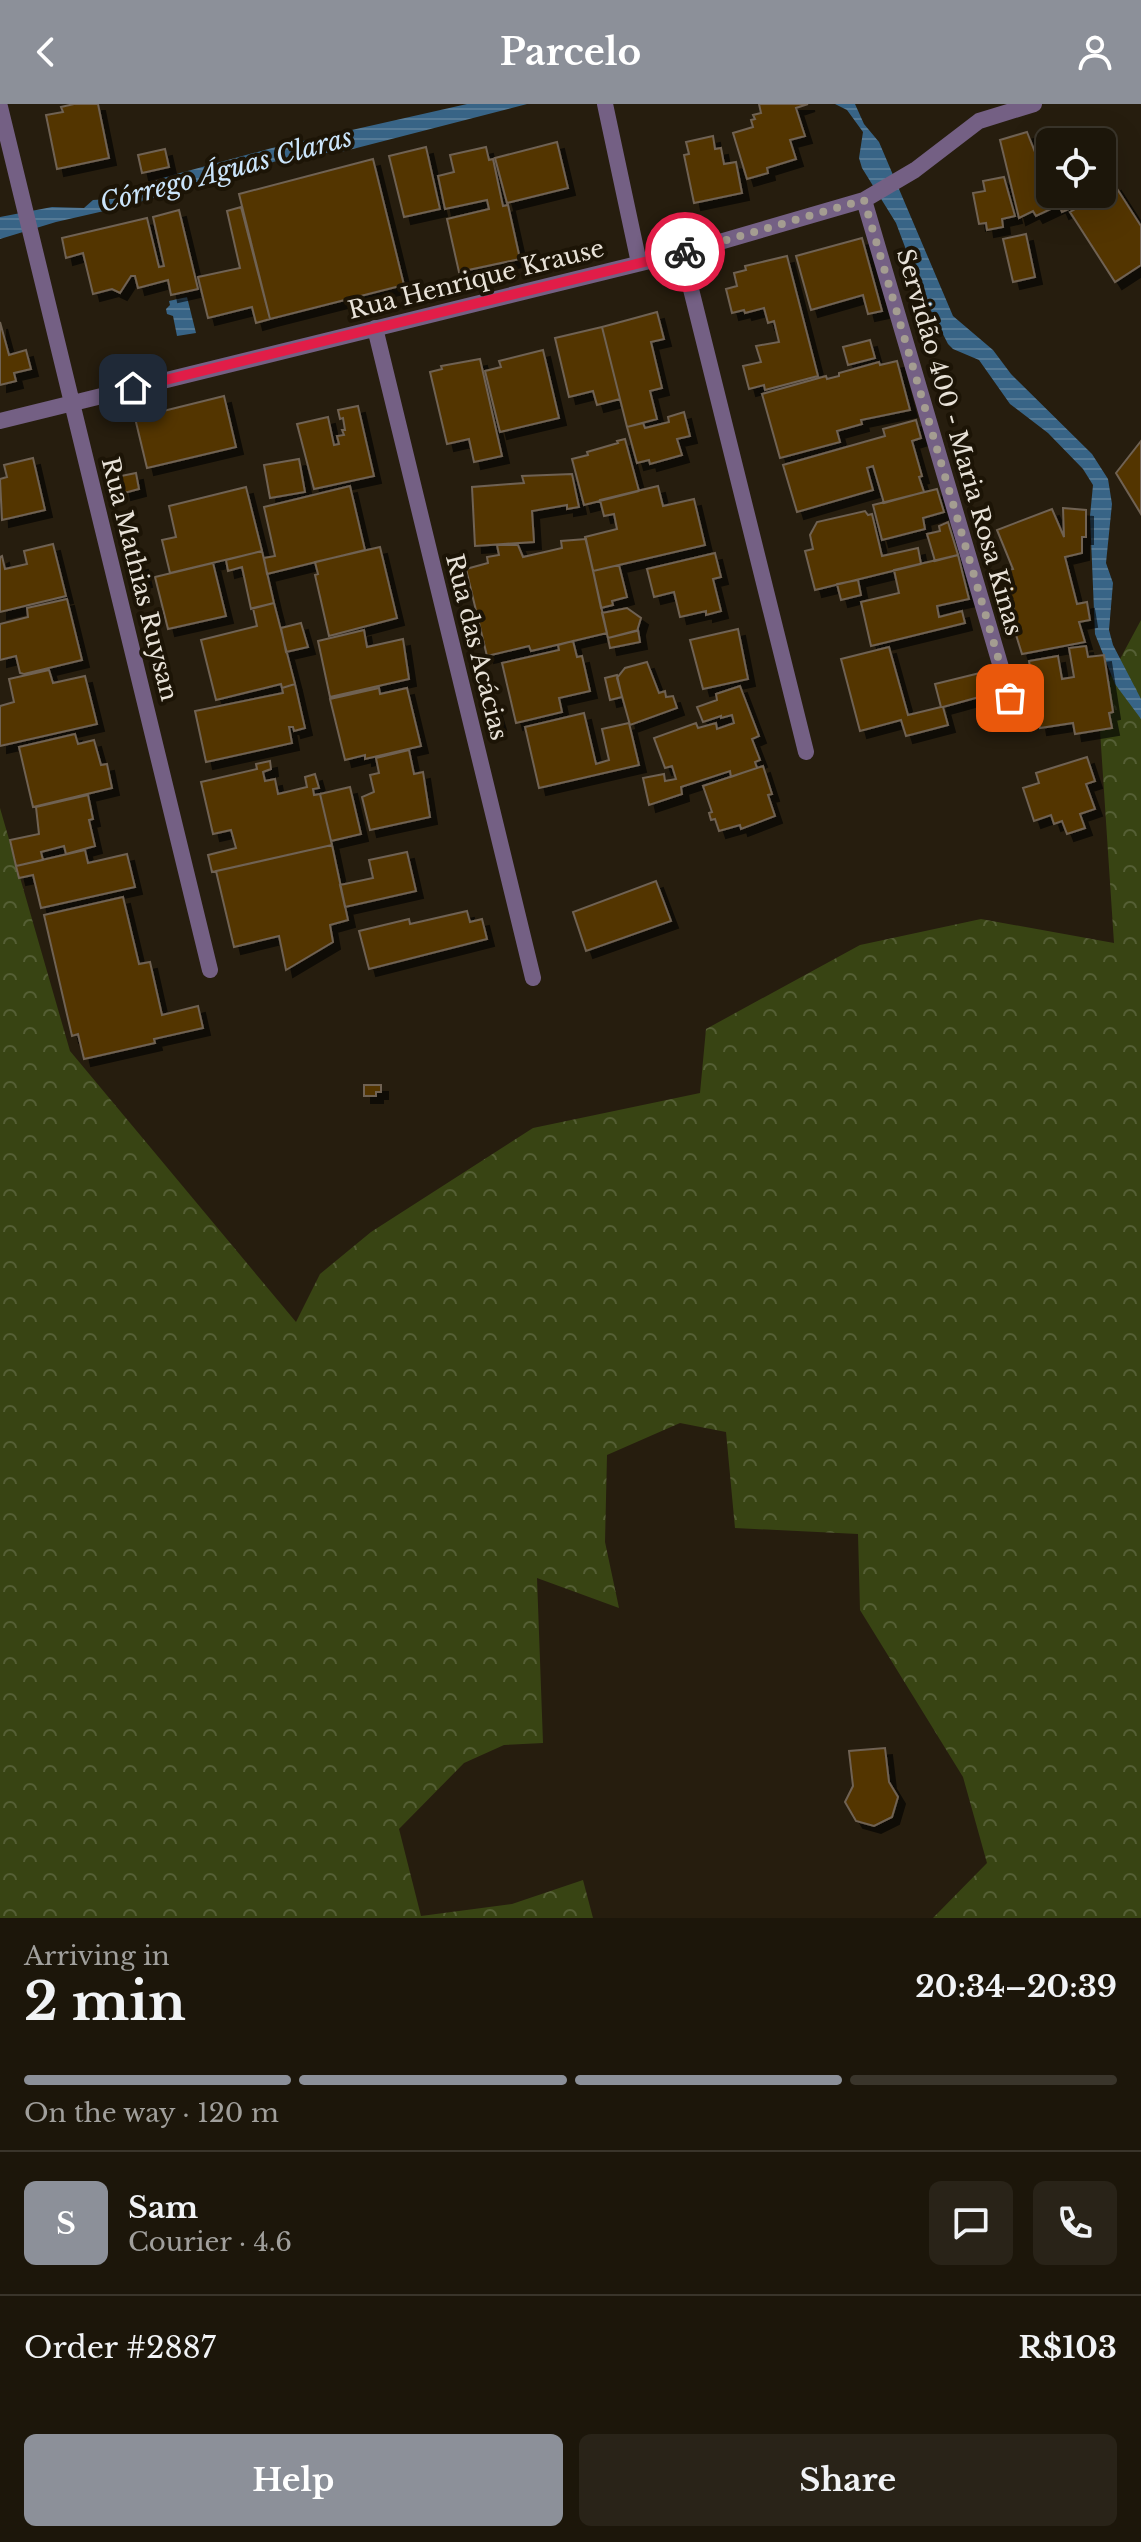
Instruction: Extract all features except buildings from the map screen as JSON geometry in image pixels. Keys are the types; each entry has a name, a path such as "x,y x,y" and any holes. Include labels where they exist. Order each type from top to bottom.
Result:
{"street":[{"path":"605,104 639,263"},
{"name":"Rua Henrique Krause","path":"0,421 682,253 864,200 915,170 979,121 1034,104"},
{"name":"Rua Mathias Ruysan","path":"0,107 210,970"},
{"name":"Servidão 400 - Maria Rosa Kinas","path":"864,200 1010,698"},
{"path":"682,253 806,752"},
{"name":"Rua das Acácias","path":"375,328 533,978"}],"green space":[{"path":"1141,620 1141,1918 933,1918 987,1863 963,1777 860,1610 858,1534 735,1528 726,1432 680,1423 607,1455 605,1542 619,1608 537,1578 543,1743 504,1745 464,1763 399,1829 421,1916 512,1904 583,1880 593,1918 0,1918 0,808 70,1051 296,1322 320,1274 371,1232 533,1128 700,1093 706,1029 860,945 981,919 1114,943 1098,700"}],"water":[{"name":"Córrego Águas Claras","path":"467,104 527,104 345,151 290,157 126,206 0,239 0,217 52,207 84,208 93,200 113,199 162,178 272,148"},
{"path":"835,104 855,104 864,124 879,142 953,316 993,350 1011,374 1092,454 1108,479 1112,504 1106,563 1113,583 1109,630 1113,645 1141,699 1141,719 1115,684 1095,634 1090,516 1093,485 1083,469 1048,433 1010,404 979,360 948,344 923,295 896,223 862,168 859,158 863,132 847,110"},
{"path":"187,297 196,333 177,336 173,316 167,314 166,309 169,301"}],"way so far":[{"path":"685,252 864,200 1010,698"}],"route":[{"path":"133,388 685,252"}]}
